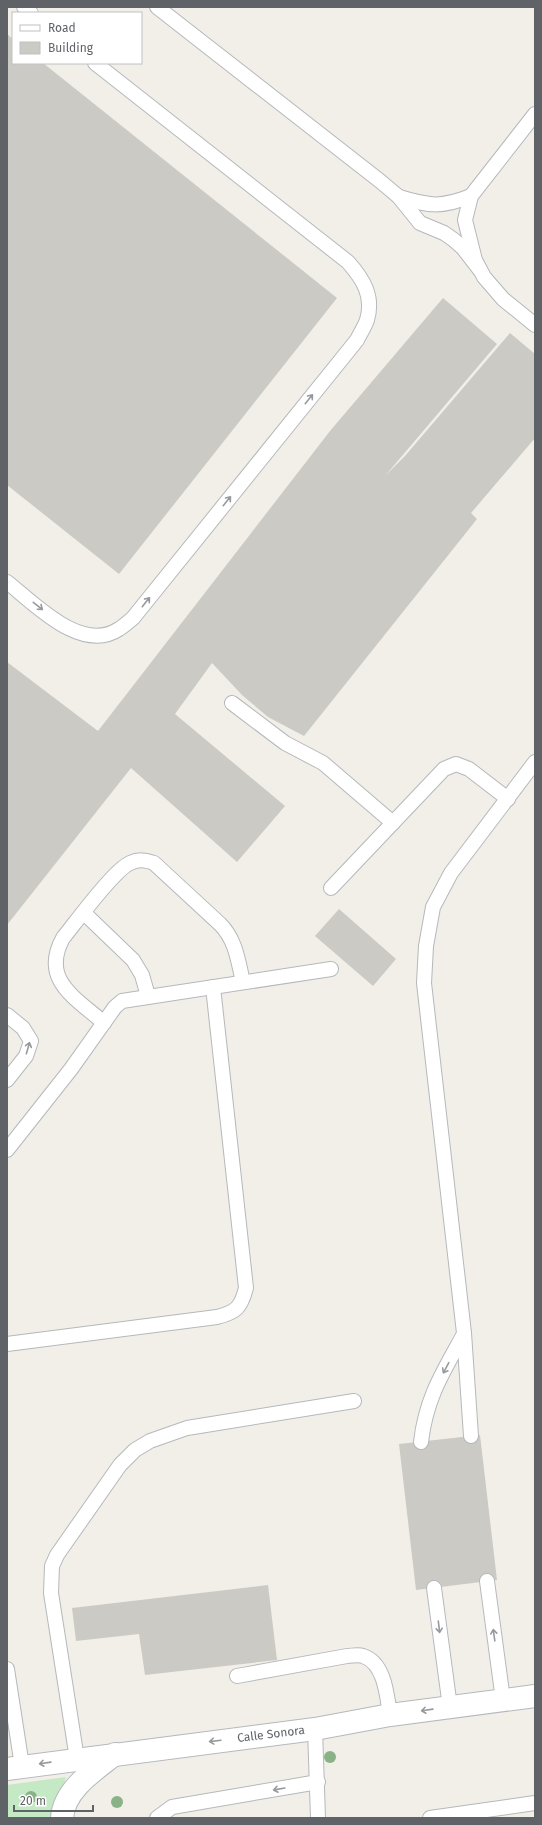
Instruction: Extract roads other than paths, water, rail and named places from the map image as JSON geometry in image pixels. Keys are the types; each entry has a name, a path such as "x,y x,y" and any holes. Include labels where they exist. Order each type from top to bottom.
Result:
{"street":[{"name":"Calle Sonora","path":"15,1768 315,1729 390,1715 535,1696"},
{"path":"62,1818 62,1811 81,1783 116,1754"}],"lane":[{"path":"158,7 399,197 420,223 444,233 454,240 463,248 493,289 535,325"},
{"path":"7,582 61,625 79,634 99,636 118,630 133,618 357,340 367,320 369,298 362,278 348,262 96,64"},
{"path":"480,270 471,249 465,220 471,196 535,114"},
{"path":"399,197 420,204 440,205 452,204 471,196"},
{"path":"232,703 285,743 323,763 393,822"},
{"path":"471,1436 464,1333 424,983 426,946 433,907 451,873 473,841 508,799 535,762"},
{"path":"331,888 444,769 456,764 469,769 508,799"},
{"path":"104,1023 63,988 54,963 57,949 63,938 118,872 130,863 144,860 154,863 229,933 243,982"},
{"path":"84,913 133,960 142,975 148,996"},
{"path":"7,1150 122,1001 331,969"},
{"path":"7,1344 217,1317 228,1314 237,1309 243,1301 246,1288 245,1273 213,987"},
{"path":"7,1015 23,1028 31,1041 26,1056 7,1080"},
{"path":"421,1442 429,1400 464,1333"},
{"path":"77,1759 51,1593 52,1566 72,1533 120,1465 135,1450 150,1441 187,1428 354,1401"},
{"path":"487,1582 503,1700"},
{"path":"434,1588 450,1707"},
{"path":"237,1676 347,1656 362,1655 373,1661 381,1674 390,1715"},
{"path":"7,1669 15,1768"},
{"path":"315,1729 318,1782 318,1818"},
{"path":"157,1818 172,1807 318,1782"},
{"path":"430,1818 535,1803"},
{"path":"519,1805 535,1811"}]}
